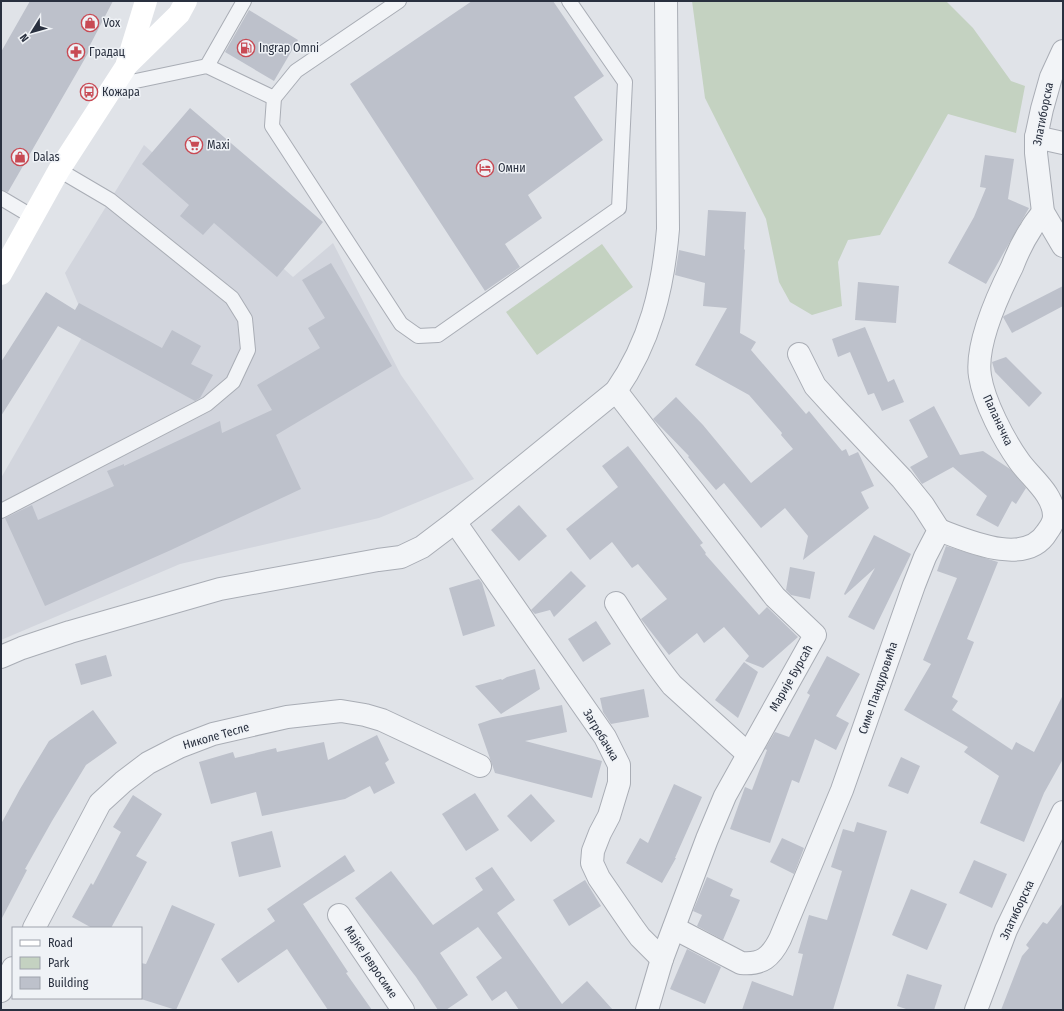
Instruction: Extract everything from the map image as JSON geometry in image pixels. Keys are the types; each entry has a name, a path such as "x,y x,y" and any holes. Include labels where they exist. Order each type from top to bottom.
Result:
{"main road":[{"path":"127,64 146,1"},
{"path":"1,274 59,170 112,86 127,64 179,14 186,1"}],"street":[{"path":"1,657 22,648 70,632 220,589 401,556 422,546 455,522 616,391 629,373 642,348 652,318 666,260 668,229 666,1"},
{"name":"Златиборска","path":"1063,51 1051,76 1036,137 1036,166 1043,212 1063,246"},
{"path":"1036,137 1063,144"},
{"name":"Паланачка","path":"939,530 984,546 1007,549 1027,548 1038,544 1044,538 1051,526 1054,516 1052,503 1038,482 1021,464 1006,443 985,394 980,376 983,343 995,303 1021,247 1043,212"},
{"path":"799,354 815,386 902,479 923,505 939,530"},
{"name":"Марије Бурсаћ","path":"616,391 775,597 815,636 725,796 707,839 662,959 647,1010"},
{"name":"Загребачка","path":"455,522 614,752 619,765 619,783 609,816 593,851 592,863 599,878 628,921 640,937 662,959"},
{"name":"Симе Пандуровића","path":"674,928 741,963 753,964 766,959 774,950 780,939 842,790 914,586 925,557 939,530"},
{"path":"616,603 650,656 672,685 748,754"},
{"name":"Николе Тесле","path":"35,927 100,803 123,782 148,763 179,746 213,734 288,717 341,711 365,715 382,720 480,766"},
{"name":"Златиборска","path":"976,1010 1006,930 1063,812"},
{"name":"Мајке Јевросиме","path":"339,915 403,1010"},
{"path":"1,991 12,970"}],"lane":[{"path":"207,66 244,1"},
{"path":"399,1 379,7 296,71 274,98 272,126 401,324 418,336 438,334 619,208 625,82 569,1"},
{"path":"112,86 207,66 274,98"},
{"path":"1,512 207,404 233,382 248,350 245,319 232,298 110,200 59,170"},
{"path":"1,198 33,217"}],"shaded area":[{"path":"144,145 293,277 333,243 401,375 474,479 379,518 180,564 1,640 1,478 88,327 65,273"}],"green space":[{"path":"692,1 946,1 973,28 1011,81 1025,86 1016,133 948,114 880,235 848,240 838,262 842,306 812,315 790,302 779,282 766,219 705,98"},
{"path":"602,244 633,287 537,355 506,312"}],"building":[{"path":"30,1 113,1 89,47 91,48 8,192 1,190 1,52"},
{"name":"Омни","path":"472,1 553,1 604,76 574,97 603,140 528,195 542,218 505,244 520,267 485,291 350,84"},
{"path":"249,10 298,40 274,81 225,52"},
{"path":"190,108 323,222 277,277 214,223 203,235 180,216 189,205 142,164"},
{"path":"985,155 1014,159 1008,199 1029,208 986,284 948,263 974,217 986,188 980,187"},
{"path":"708,210 746,212 740,333 756,342 751,350 806,414 809,411 842,451 846,449 849,456 858,452 874,486 861,492 869,508 803,560 808,536 785,508 761,528 724,483 716,490 688,457 689,456 653,419 676,397 703,425 751,483 793,449 781,435 782,433 749,395 695,365 727,308 703,306 705,283 675,275 679,250 705,256"},
{"path":"331,263 392,366 276,435 301,489 171,550 45,606 5,518 32,505 38,520 114,486 107,471 124,464 124,466 220,421 222,433 272,410 257,385 320,348 308,328 325,318 302,280"},
{"path":"858,282 899,286 896,323 855,320"},
{"path":"1063,286 1063,306 1012,333 1003,317 1004,316"},
{"path":"46,292 75,310 79,303 162,348 172,330 201,346 191,364 213,375 200,398 195,401 58,326 1,416 1,362"},
{"path":"865,327 888,382 894,379 904,402 882,411 874,393 868,395 850,352 838,357 832,339"},
{"path":"1006,357 1042,393 1029,407 995,372 992,362"},
{"path":"934,406 960,455 983,451 1010,469 1026,488 1016,504 1012,501 998,527 976,515 987,496 953,467 922,484 910,467 928,457 909,420"},
{"path":"628,446 703,543 700,545 706,553 705,554 759,615 767,607 798,637 763,668 745,661 749,656 724,627 704,643 697,633 669,655 641,619 667,599 638,564 632,568 612,542 590,560 566,529 618,487 602,466"},
{"path":"519,505 547,536 519,561 491,530"},
{"path":"874,535 911,554 874,630 848,617 875,568 845,595 844,594"},
{"path":"946,546 998,562 967,639 974,642 952,697 958,701 952,710 1012,750 1016,742 1034,752 1063,695 1063,759 1044,793 1024,842 980,823 999,776 964,752 968,747 904,710 931,664 923,660 957,578 937,571"},
{"path":"790,567 815,572 810,599 791,595 786,590"},
{"path":"571,571 586,586 554,617 550,610 535,614 531,610"},
{"path":"479,579 482,583 495,626 463,636 449,588"},
{"path":"596,621 611,644 583,662 568,639"},
{"path":"106,655 112,676 81,685 75,664"},
{"path":"827,656 860,674 836,716 849,723 836,750 815,739 799,783 792,780 770,843 730,829 745,787 752,790 767,750 765,749 775,732 789,737 810,695 807,693"},
{"path":"744,662 758,672 738,718 715,700"},
{"path":"535,669 540,689 501,714 475,686 502,680 507,677"},
{"path":"644,689 649,717 611,724 603,712 600,698"},
{"path":"562,705 567,732 525,741 602,761 592,798 495,773 478,724 493,719"},
{"path":"93,710 117,743 86,765 25,869 27,870 1,920 1,824 49,741"},
{"path":"377,735 389,760 385,763 395,783 374,794 370,786 345,799 262,816 256,792 211,804 199,762 233,752 235,758 276,748 277,752 324,742 328,760"},
{"path":"901,757 920,766 908,794 888,786"},
{"path":"674,784 702,797 676,858 662,883 626,863 640,838 648,843"},
{"path":"475,793 499,830 466,851 442,814"},
{"path":"531,794 555,821 531,842 507,816"},
{"path":"133,795 162,814 136,856 147,862 112,927 90,927 72,917 91,883 93,885 121,832 113,827"},
{"path":"857,822 887,831 833,1010 742,1010 752,981 793,996 803,954 798,953 809,915 827,920 842,871 831,867 843,829 854,832"},
{"path":"272,831 281,867 239,877 231,842"},
{"path":"782,838 804,848 794,874 770,862"},
{"path":"345,855 355,871 303,904 348,972 346,973 372,1010 328,1010 287,949 238,983 221,959 275,921 267,909"},
{"path":"974,860 1007,874 992,908 959,893"},
{"path":"492,867 515,900 497,913 562,1004 587,981 613,1010 519,1010 506,991 492,1001 476,977 502,958 478,927 440,953 468,995 446,1010 438,1010 416,977 355,898 391,871 433,925 483,890 475,878"},
{"path":"707,877 733,889 730,896 740,900 723,940 697,926 702,915 693,911"},
{"path":"585,880 601,906 569,926 553,900"},
{"path":"911,889 947,904 927,950 892,935"},
{"path":"1063,903 1063,1010 1001,1010 1022,956 1029,948 1026,945 1043,922 1047,924"},
{"path":"172,905 215,924 176,1010 141,999 142,963 146,964"},
{"path":"687,949 721,967 705,1004 670,989"},
{"path":"907,974 942,985 934,1010 909,1010 897,1006"}],"place":[{"name":"Vox","path":"90,23"},
{"name":"Ingrap Omni","path":"246,48"},
{"name":"Градац","path":"76,52"},
{"name":"Кожара","path":"89,92"},
{"name":"Maxi","path":"194,145"},
{"name":"Dalas","path":"20,157"},
{"name":"Омни","path":"485,168"}]}
